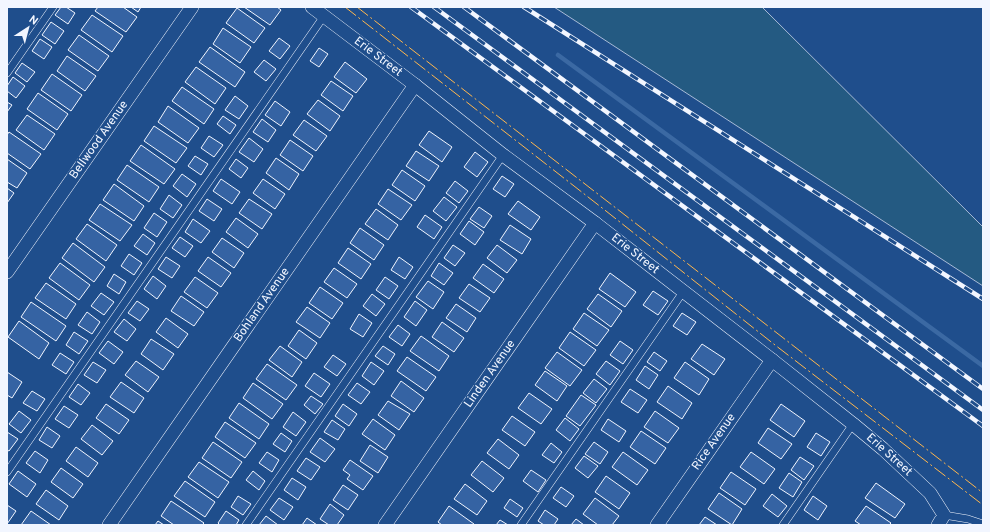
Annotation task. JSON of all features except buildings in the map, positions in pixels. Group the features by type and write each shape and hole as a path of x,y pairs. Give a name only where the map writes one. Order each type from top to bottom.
{"street":[{"name":"Bellwood Avenue","path":"7,272 192,7"},
{"name":"Erie Street","path":"312,7 415,85 503,155 595,223 853,424 883,449 930,493 941,520"},
{"name":"Bohland Avenue","path":"109,525 415,85"},
{"name":"Linden Avenue","path":"384,525 595,223"},
{"name":"Rice Avenue","path":"657,525 772,360"}],"lane":[{"path":"7,74 53,7"},
{"path":"7,472 324,16"},
{"path":"246,525 503,155"},
{"path":"522,525 683,292"},
{"path":"783,525 853,424"},
{"path":"941,520 968,519 983,524"}],"shaded area":[{"path":"554,7 762,7 983,227 983,286"}],"waterway":[{"path":"558,55 983,366"}],"railway":[{"path":"411,7 983,426"},
{"path":"434,7 983,410"},
{"path":"464,7 983,389"},
{"path":"524,7 983,299"}],"power":[{"path":"345,7 775,345 983,505"},
{"path":"357,7 983,493"}]}
